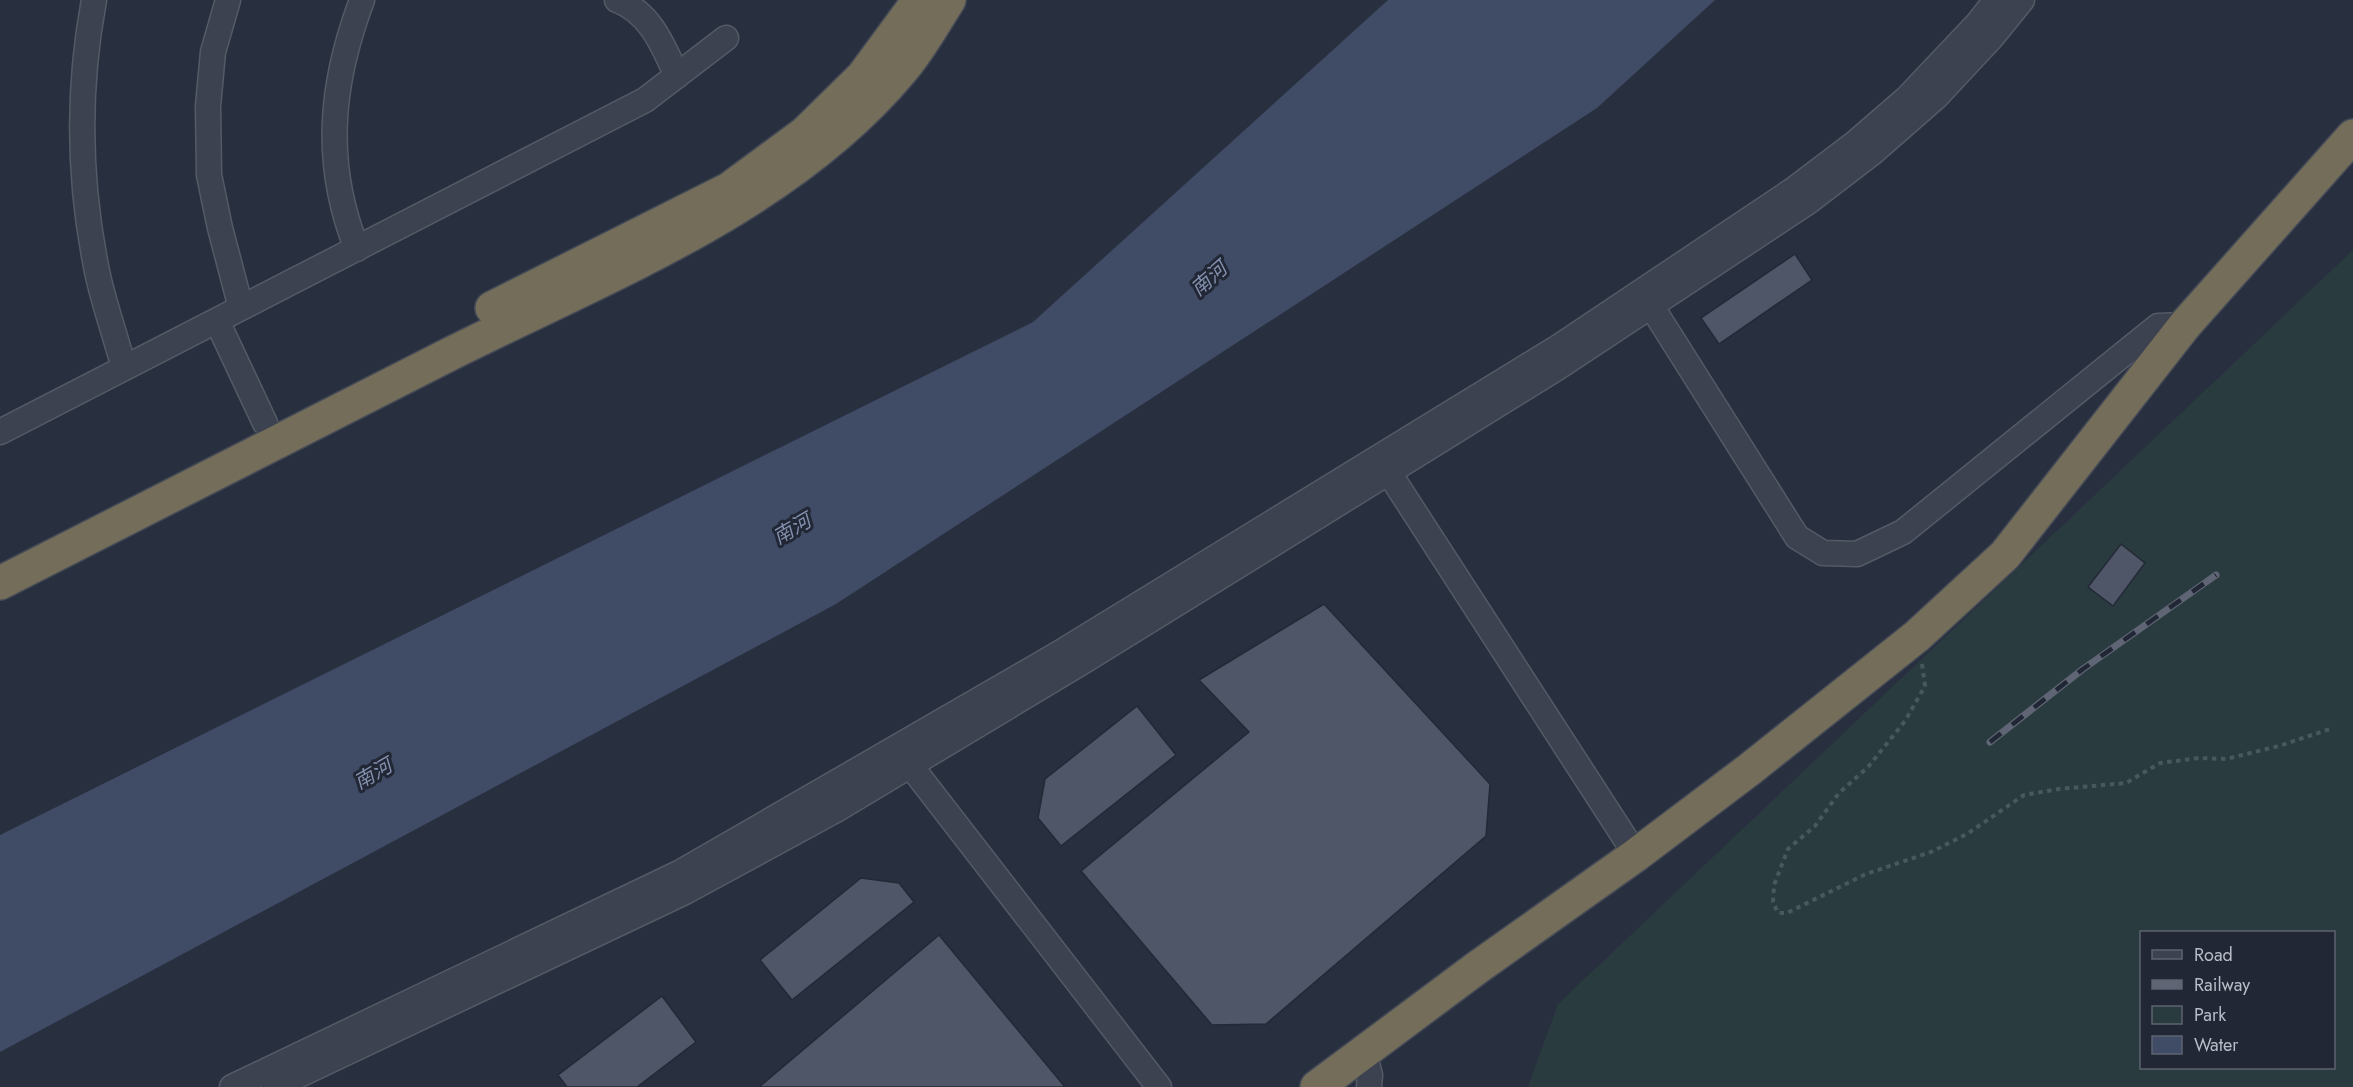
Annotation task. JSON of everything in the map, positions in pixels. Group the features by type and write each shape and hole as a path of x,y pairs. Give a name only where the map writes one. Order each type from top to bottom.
{"highway":[{"path":"0,557 729,189 806,132 855,84 919,0"},
{"path":"0,583 477,340 651,255 773,186 844,130 902,70 949,0"},
{"path":"1293,1087 1324,1060 1631,848 1750,769 1917,636 2005,555 2184,324 2353,136"},
{"path":"1317,1087 1631,848"}],"street":[{"path":"94,0 84,64 85,186 98,277 124,368"},
{"path":"228,0 213,52 208,106 209,175 241,309"},
{"path":"357,249 347,223 337,182 333,129 338,80 362,0"},
{"path":"617,0 627,4 650,23 676,76"},
{"path":"1647,298 1855,143 1907,98 1978,23 1996,0"},
{"path":"274,1087 685,892 836,810 903,756 1058,654 1383,465 1560,346 1647,298 1808,202 1872,153 1936,97 1992,37 2022,0"},
{"path":"1,429 241,309 645,100 726,38"},
{"path":"1647,298 1797,537 1823,553 1857,554 1903,532 2158,326 2184,324"},
{"path":"217,321 265,423"},
{"path":"1383,465 1631,848"},
{"path":"232,1087 681,872 903,756"},
{"path":"903,756 1159,1087"},
{"path":"1364,1051 1370,1075 1369,1087"}],"path":[{"path":"1917,636 1925,686 1905,721 1868,766 1839,793 1815,826 1788,849 1774,885 1773,902 1778,913 1787,913 1866,873 1931,852 1967,834 2024,795 2059,789 2126,783 2160,763 2199,758 2226,759 2279,746 2332,728"}],"green space":[{"path":"2353,250 2353,1087 1528,1087 1558,1004"}],"water":[{"name":"南河","path":"1388,0 1715,0 1597,108 836,604 0,1052 0,835 1033,322"}],"building":[{"path":"1795,254 1812,280 1719,344 1701,318"},
{"path":"2121,544 2145,563 2113,606 2088,587"},
{"path":"1324,604 1490,784 1486,836 1266,1024 1212,1025 1081,871 1249,732 1199,680"},
{"path":"1137,706 1176,755 1061,846 1038,818 1045,779"},
{"path":"861,878 899,883 914,902 792,1000 760,960"},
{"path":"939,935 1065,1087 759,1087"},
{"path":"662,996 696,1042 637,1087 567,1087 558,1075"}],"railway":[{"path":"1990,742 2083,669 2216,575"}]}
